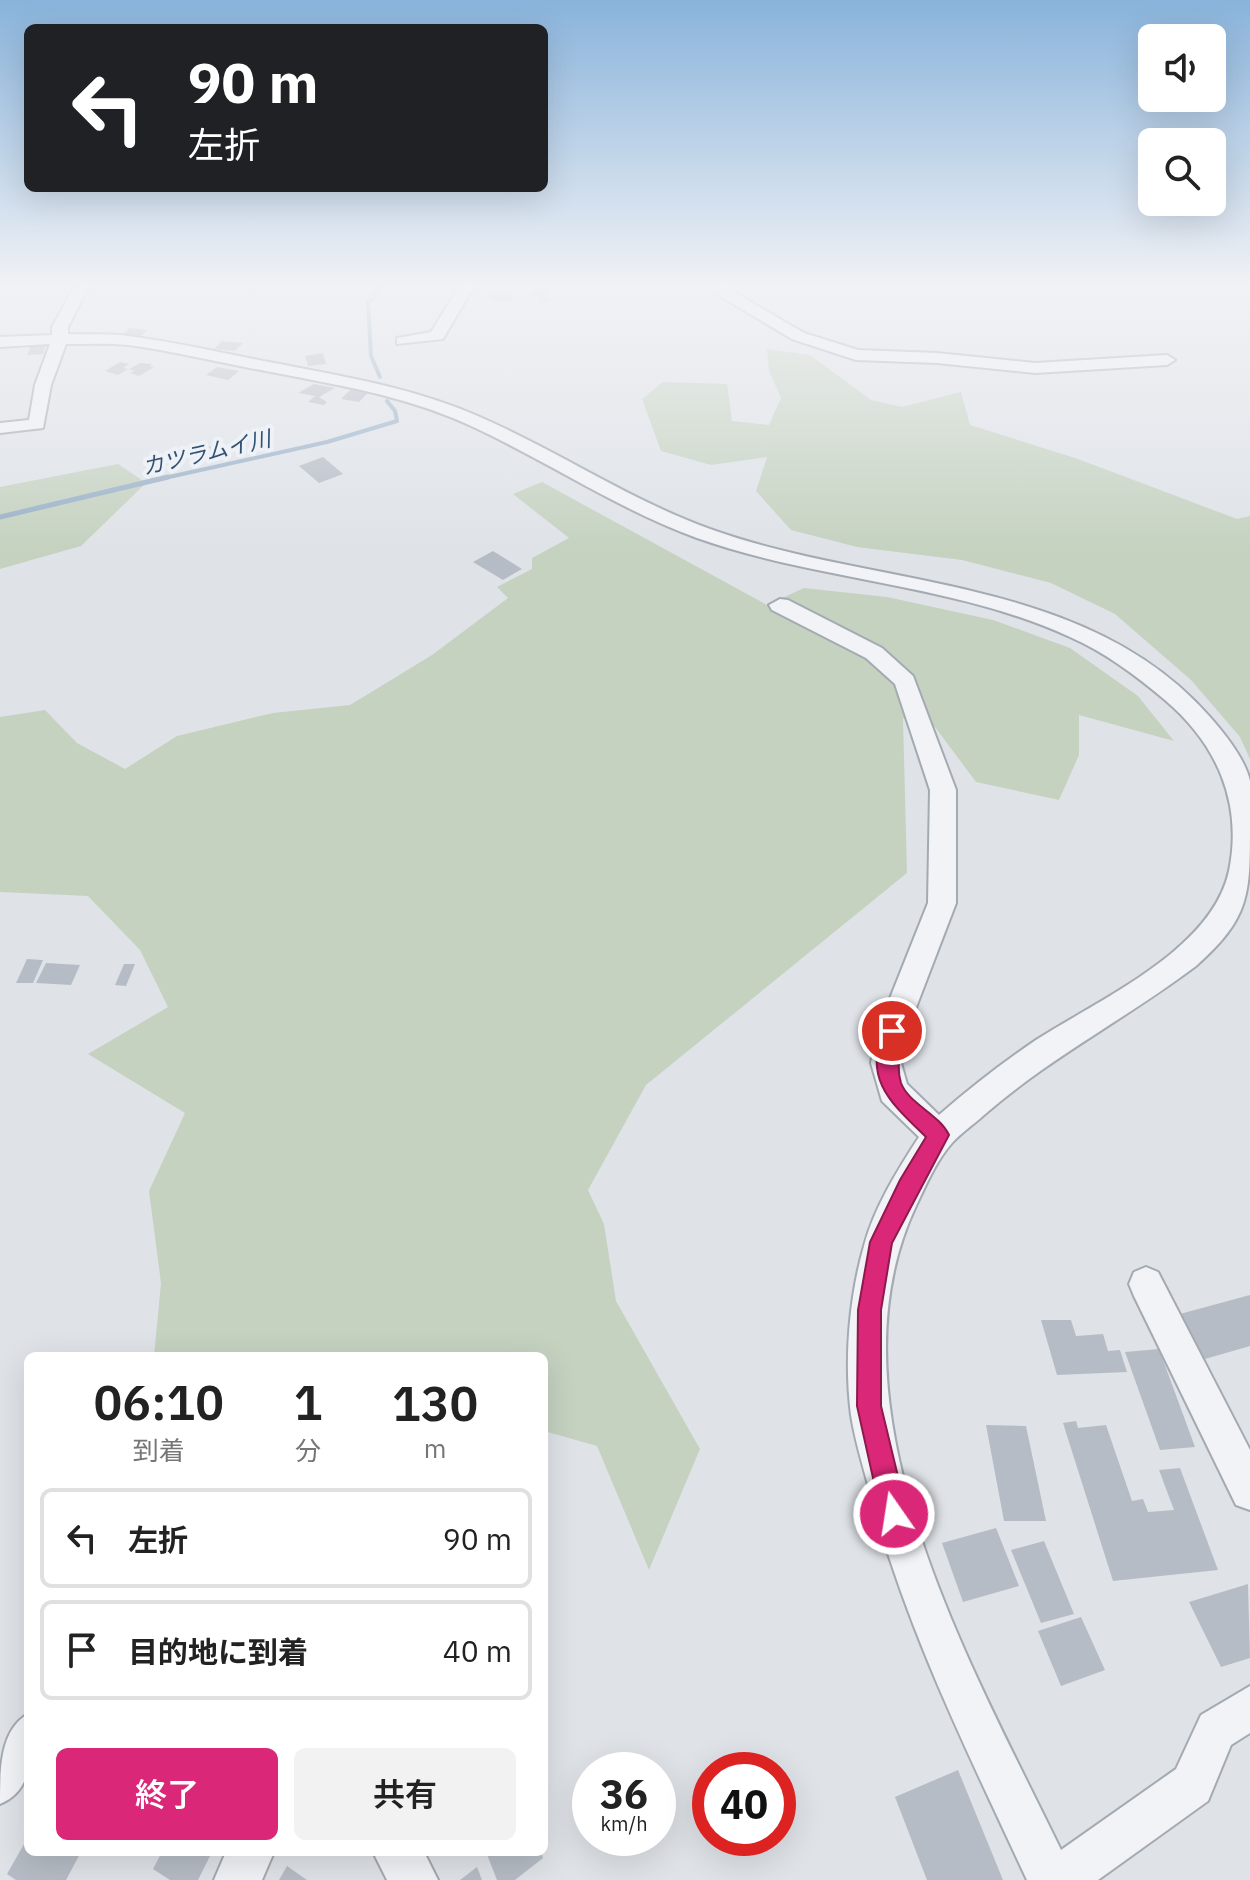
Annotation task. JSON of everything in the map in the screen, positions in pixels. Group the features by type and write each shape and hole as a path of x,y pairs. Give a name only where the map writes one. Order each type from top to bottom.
{"street":[{"path":"0,428 37,424 47,374"},
{"path":"304,374 395,391 464,413 652,511 738,546 814,567 981,599 1068,627 1149,671 1207,727 1227,758 1241,789 1248,822 1246,862 1237,896 1215,931 1167,971 995,1085 938,1135 907,1187 881,1242 870,1310 869,1406 894,1514 935,1632 1051,1880"},
{"path":"780,605 874,653 905,681 943,790 942,903 892,1031 886,1063 893,1091 938,1135"},
{"path":"1146,1284 1250,1491"},
{"path":"1059,1880 1192,1785 1216,1730 1250,1708"},
{"path":"0,1782 24,1743"},
{"path":"237,1880 249,1856"},
{"path":"399,1856 415,1880"}],"green space":[{"path":"770,374 835,374 871,400 902,407 961,392 970,425 1078,459 1237,519 1250,516 1250,759 1240,737 1191,680 1115,614 1051,583 962,560 857,547 791,530 756,491 767,457 711,465 661,451 642,399 663,382 727,384 732,421 769,425 781,398"},
{"path":"118,464 146,483 81,546 0,569 0,487"},
{"path":"542,482 767,605 804,588 887,597 993,620 1070,648 1138,696 1174,741 1079,715 1079,755 1059,800 976,782 935,727 903,718 907,873 646,1085 588,1190 604,1224 616,1301 700,1449 649,1570 597,1446 548,1432 548,1352 154,1352 161,1283 149,1191 185,1113 88,1054 168,1007 140,950 88,896 0,892 0,717 45,710 77,743 125,769 177,736 273,713 350,705 432,655 508,598 497,587 532,569 532,558 569,538 513,494"}],"building":[{"path":"208,374 236,374 228,380"},
{"path":"314,384 335,388 319,397 327,402 324,405 308,402 315,396 298,393"},
{"path":"350,390 368,393 359,402 341,399"},
{"path":"203,445 215,448 203,457 191,455"},
{"path":"323,457 343,474 319,483 299,466"},
{"path":"493,551 522,569 503,580 473,562"},
{"path":"27,959 43,960 33,983 16,983"},
{"path":"46,963 80,965 71,985 36,983"},
{"path":"124,964 135,964 126,986 115,985"},
{"path":"1250,1295 1250,1346 1205,1359 1180,1314"},
{"path":"1041,1320 1071,1320 1076,1336 1103,1334 1108,1351 1120,1350 1127,1372 1057,1375"},
{"path":"1159,1349 1195,1447 1160,1450 1125,1352"},
{"path":"1076,1421 1078,1428 1106,1425 1132,1501 1143,1499 1148,1512 1174,1510 1159,1470 1180,1468 1218,1570 1113,1581 1063,1423"},
{"path":"986,1425 1026,1426 1046,1521 1004,1521"},
{"path":"996,1528 1019,1586 963,1602 942,1543"},
{"path":"1044,1541 1074,1614 1041,1623 1011,1550"},
{"path":"1248,1584 1250,1658 1221,1667 1189,1602"},
{"path":"1081,1617 1105,1670 1061,1686 1038,1631"},
{"path":"958,1770 1003,1880 927,1880 895,1797"},
{"path":"24,1844 24,1856 79,1856 66,1880 16,1880 7,1874"},
{"path":"160,1856 210,1856 198,1880 170,1880 153,1869"},
{"path":"488,1856 542,1856 515,1880 497,1880"},
{"path":"287,1866 307,1880 279,1880"},
{"path":"477,1867 482,1880 460,1880"}],"waterway":[{"name":"カツラムイ川","path":"160,479 327,442 397,421 395,411 387,401"},
{"name":"カツラムイ川","path":"0,517 168,477"}],"route":[{"path":"892,1031 886,1063 893,1091 938,1135 907,1187 881,1242 870,1310 869,1406 894,1514"}]}
